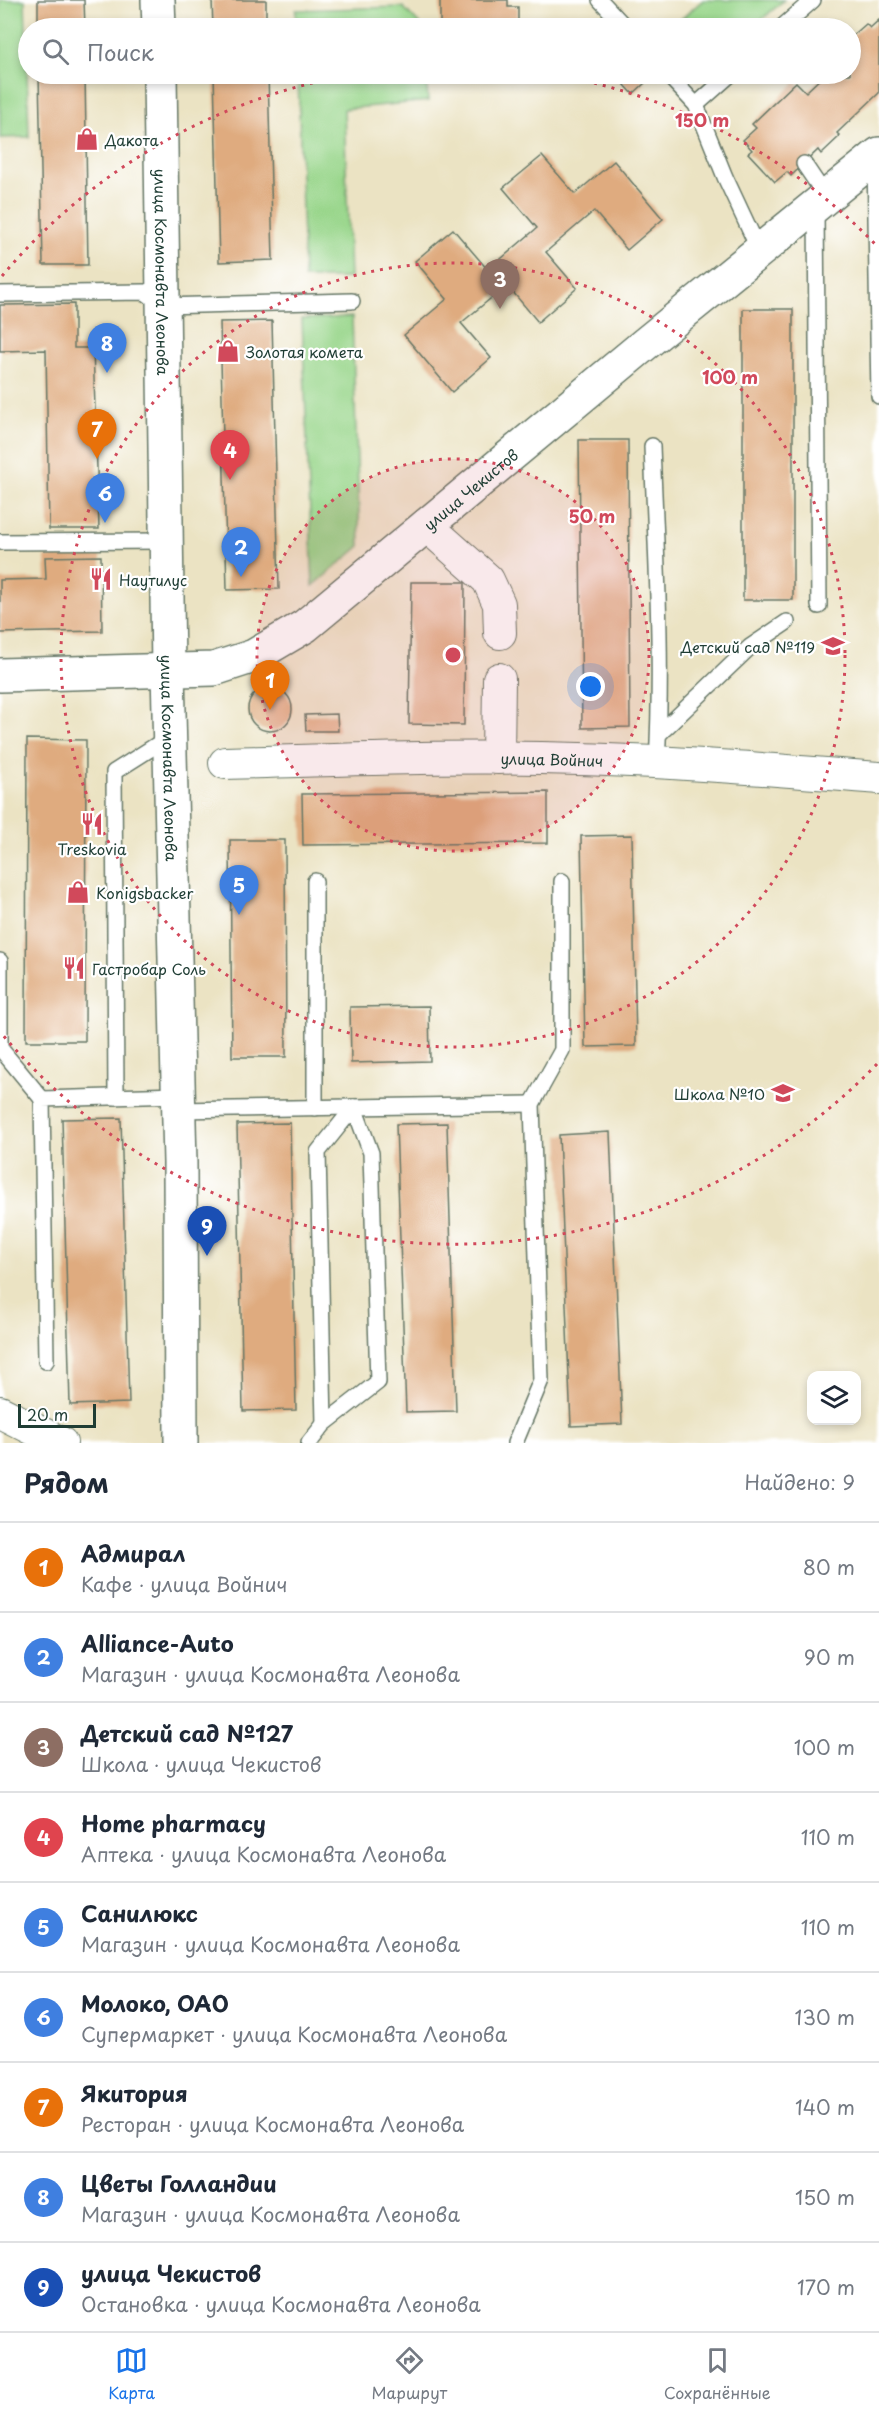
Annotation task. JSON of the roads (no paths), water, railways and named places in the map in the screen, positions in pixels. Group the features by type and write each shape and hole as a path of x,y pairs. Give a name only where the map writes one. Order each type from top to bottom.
{"main road":[{"path":"158,0 159,18"},
{"name":"улица Космонавта Леонова","path":"160,84 168,671 178,1102 181,1443"},
{"name":"улица Чекистов","path":"0,675 214,669 254,656 304,626 877,156"}],"street":[{"path":"426,525 488,580 499,604 500,633"},
{"path":"498,758 499,679"},
{"name":"улица Войнич","path":"225,763 498,758 658,748 879,778"},
{"path":"0,1412 53,1441"}],"lane":[{"path":"600,0 617,18"},
{"path":"792,18 813,0"},
{"path":"676,84 696,105 725,177 760,252"},
{"path":"696,105 720,84"},
{"path":"877,156 879,396"},
{"path":"804,164 821,202 819,606"},
{"path":"0,294 145,292 164,306 352,301"},
{"path":"652,446 658,748"},
{"path":"0,542 166,541"},
{"path":"658,748 750,647 787,622"},
{"path":"116,1097 114,772 170,737"},
{"path":"315,881 315,1108"},
{"path":"516,1443 541,1380 532,1104 562,1050 562,881"},
{"path":"0,961 0,1048 42,1099 46,1361"},
{"path":"42,1099 116,1097 315,1108 532,1104"},
{"path":"324,1424 318,1152 354,1107"},
{"path":"309,1443 324,1424 378,1382 371,1153 354,1107"}],"place":[{"name":"Дакота","path":"87,139"},
{"name":"Детский сад №127","path":"500,309"},
{"name":"Золотая комета","path":"228,351"},
{"name":"Цветы Голландии","path":"107,373"},
{"name":"Якитория","path":"97,459"},
{"name":"Home pharmacy","path":"230,480"},
{"name":"Молоко, ОАО","path":"105,523"},
{"name":"Alliance-Auto","path":"241,577"},
{"name":"Наутилус","path":"101,579"},
{"name":"Детский сад №119","path":"833,646"},
{"name":"Адмирал","path":"270,710"},
{"name":"Treskovia","path":"92,824"},
{"name":"Konigsbacker","path":"78,892"},
{"name":"Санилюкс","path":"239,915"},
{"name":"Гастробар Соль","path":"74,968"},
{"name":"Школа №10","path":"783,1093"},
{"name":"улица Чекистов","path":"207,1256"}]}
